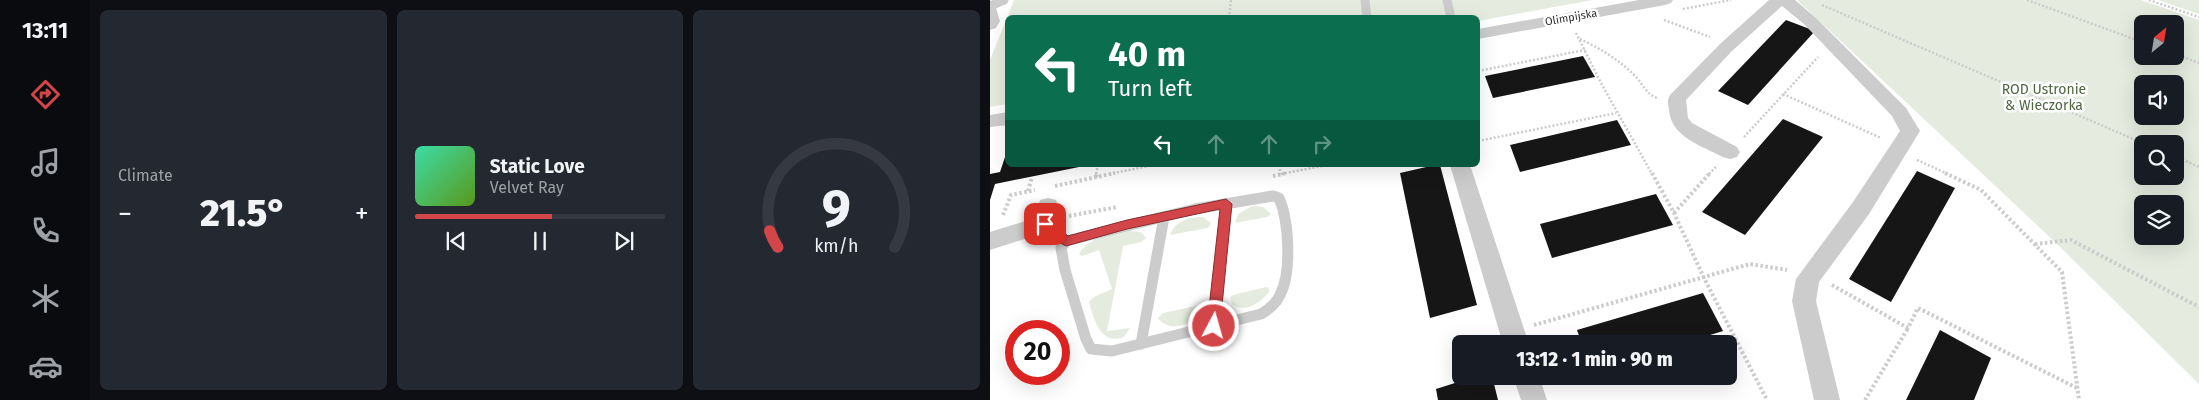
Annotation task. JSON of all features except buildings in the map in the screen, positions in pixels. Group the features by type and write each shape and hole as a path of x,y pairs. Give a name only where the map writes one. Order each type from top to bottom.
{"street":[{"name":"Olimpijska","path":"1480,34 1665,0"},
{"path":"1730,152 1685,128 1679,119 1677,99 1686,88 1779,0"},
{"path":"1785,0 1810,21 1899,112 1910,131 1861,208 1808,278 1804,301 1827,400"},
{"path":"990,11 992,21 990,25"},
{"path":"990,121 1005,118"},
{"path":"1461,167 1513,335"},
{"path":"990,241 1047,201"},
{"path":"1529,385 1534,400"}],"lane":[{"path":"990,6 1004,0"},
{"path":"1365,0 1367,15"},
{"path":"1447,0 1450,15"},
{"path":"1273,196 1279,198 1284,209 1285,219 1286,274 1283,290 1272,307 1261,314 1112,351 1091,349 1086,339 1065,270 1062,248 1066,241 1164,217 1273,196"},
{"path":"1047,201 1066,241"},
{"path":"1214,326 1226,204"},
{"path":"1141,344 1164,217"}],"path":[{"path":"1229,15 1231,0"},
{"path":"2027,0 2134,39"},
{"path":"2149,0 2199,17"},
{"path":"1820,4 2134,139"},
{"path":"1661,18 1731,45"},
{"path":"1575,29 1617,112 1674,213 1704,278 1766,400"},
{"path":"1579,38 1593,45 1634,75 1652,96 1678,106"},
{"path":"1674,213 1832,43"},
{"path":"1480,71 1585,50"},
{"path":"2184,57 2199,63"},
{"path":"1783,94 1901,146 1907,154 1981,190 2035,244 2062,272 2079,400"},
{"path":"1480,142 1617,112"},
{"path":"2184,160 2199,167"},
{"path":"1096,177 1098,167"},
{"path":"1002,221 1011,195 1028,191 1047,201 1096,177 1144,167"},
{"path":"1280,167 1280,175"},
{"path":"1028,191 1032,177"},
{"path":"2035,244 2071,240 2199,307"},
{"path":"1520,335 1750,264 1812,273 1908,328"},
{"path":"1865,400 1918,308 2077,388"}],"green space":[{"path":"1014,0 1593,0 1480,21 1480,15 1008,15"},
{"name":"ROD Ustronie & Wieczorka","path":"1797,0 2141,0 2199,20 2199,384 2055,242"},
{"path":"2158,0 2199,0 2199,14"},
{"path":"1005,22 1005,104 990,107 990,60"},
{"path":"1252,206 1263,207 1271,214 1267,217 1235,223 1238,214"},
{"path":"1203,217 1211,223 1208,228 1170,235 1179,223"},
{"path":"1129,231 1141,232 1146,238 1141,242 1123,246 1107,331 1130,328 1124,337 1116,339 1104,335 1100,330 1089,302 1094,297 1112,289 1099,250 1082,256 1079,254 1083,248 1095,240 1108,235"},
{"path":"1266,287 1269,288 1269,292 1252,306 1242,308 1232,304 1230,298 1233,295"},
{"path":"1200,305 1203,307 1200,313 1183,325 1169,326 1158,318 1163,313"}],"route":[{"path":"1045,224 1066,241 1127,225 1226,204 1214,326"}]}
